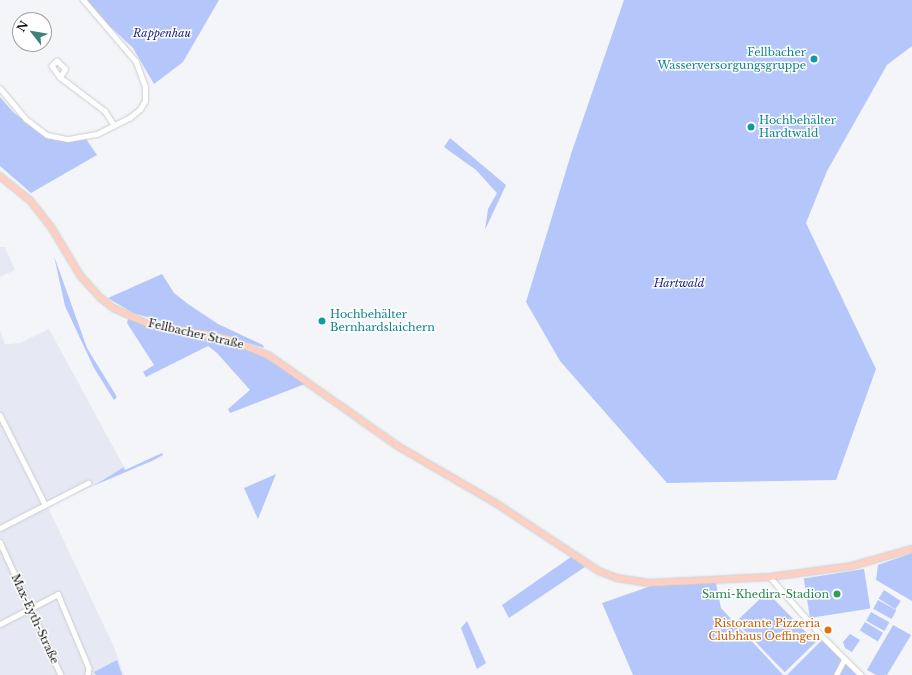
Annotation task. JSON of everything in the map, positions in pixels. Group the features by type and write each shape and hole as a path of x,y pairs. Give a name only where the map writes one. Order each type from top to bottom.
{"main road":[{"name":"Fellbacher Straße","path":"0,176 35,205 81,276 101,298 114,308 156,326 220,337 250,346 279,362 398,446 448,477 469,486 599,571 627,581 650,583 770,578 852,566 912,549"}],"street":[{"path":"0,88 26,119 47,135 74,138 97,134 129,118 145,101 145,87 140,68 84,0"},
{"path":"60,76 104,111 114,125"},
{"path":"0,415 45,504"},
{"path":"0,528 36,511 45,504 88,483"},
{"name":"Max-Eyth-Straße","path":"0,542 61,675"},
{"path":"770,578 821,636 861,675"},
{"path":"0,624 58,594 89,668 88,675"},
{"path":"836,675 844,660"}],"shaded area":[{"path":"0,247 5,247 15,270 0,277"},
{"path":"49,329 124,467 93,486 47,505 114,647 124,675 0,675 0,331 5,344 9,344 20,343"}],"green space":[{"name":"Rappenhau","path":"82,0 219,0 183,62 154,84 133,48"},
{"name":"Hartwald","path":"624,0 912,0 912,46 887,65 827,171 806,223 876,369 836,480 667,483 560,361 526,302 572,151"},
{"path":"0,97 14,113 46,136 66,142 86,139 97,155 31,193 0,166"},
{"path":"450,138 506,185 485,230 488,209 497,193 476,170 444,147"},
{"path":"54,256 87,348 117,397 114,400 94,368 65,306"},
{"path":"162,274 174,293 188,304 218,324 263,345 264,348 214,332 189,329 133,313 108,298"},
{"path":"128,319 168,332 219,339 252,349 305,384 230,413 228,409 250,390 217,353 208,346 146,377 143,372 154,365 127,323"},
{"path":"162,453 163,455 154,460 93,486 124,467 125,470"},
{"path":"276,474 258,519 244,488"},
{"path":"912,553 912,601 876,580 878,565"},
{"path":"571,557 585,567 509,618 502,605"},
{"name":"Sami-Khedira-Stadion","path":"864,569 870,609 810,618 804,579"},
{"path":"716,583 721,608 783,675 633,675 602,603 651,586"},
{"path":"884,590 901,601 895,609 879,598"},
{"path":"767,592 816,642 785,672 736,622"},
{"path":"878,600 896,610 892,619 873,609"},
{"path":"871,612 889,622 885,631 866,621"},
{"path":"467,621 486,663 477,669 461,628"},
{"path":"865,622 883,633 878,641 860,631"},
{"path":"893,625 911,635 887,675 876,675 867,670"},
{"path":"850,634 860,640 852,652 845,648 843,642"},
{"path":"822,640 845,664 858,675 787,675"},
{"path":"117,660 122,675 96,675 94,672"}],"place":[{"name":"Fellbacher Wasserversorgungsgruppe","path":"814,59"},
{"name":"Hochbehälter Hardtwald","path":"751,127"},
{"name":"Hochbehälter Bernhardslaichern","path":"322,321"},
{"name":"Sami-Khedira-Stadion","path":"837,594"},
{"name":"Ristorante Pizzeria Clubhaus Oeffingen","path":"828,630"}]}
